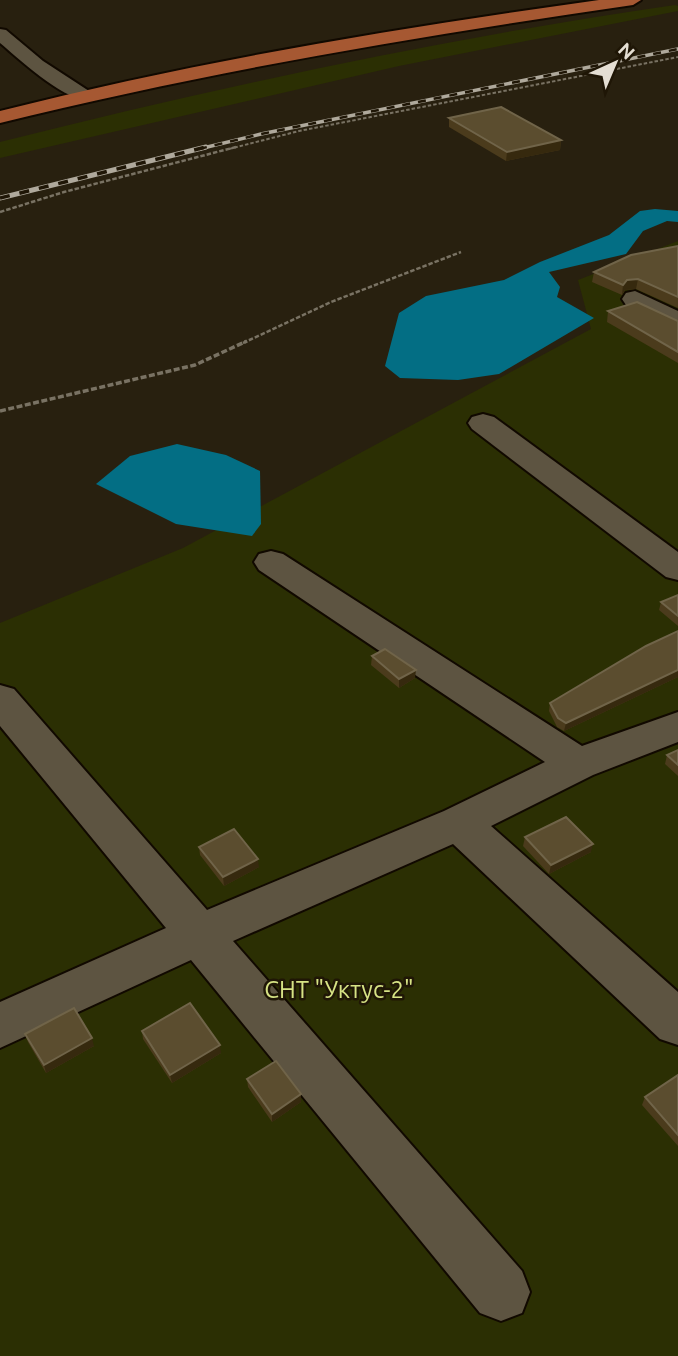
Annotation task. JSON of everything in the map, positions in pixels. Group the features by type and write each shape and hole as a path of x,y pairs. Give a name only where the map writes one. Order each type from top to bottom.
{"main road":[{"path":"0,117 179,73 343,43 633,0"}],"street":[{"path":"0,34 37,65 82,95"},
{"path":"635,299 678,322"},
{"path":"483,423 678,569"},
{"path":"271,562 578,764"},
{"path":"0,699 500,1292"},
{"path":"0,1026 200,934 459,823 578,764 678,726"},
{"path":"459,823 678,1023"}],"path":[{"path":"0,212 64,192 299,131 678,57"},
{"path":"0,411 195,365 331,302 461,252"}],"green space":[{"path":"678,6 678,11 399,66 0,158 0,142 167,102 420,48"},
{"name":"СНТ \"Уктус-2\"","path":"678,241 678,1356 0,1356 0,623 183,548 591,329 578,280"}],"water":[{"path":"640,211 678,211 678,222 667,221 643,231 626,254 549,272 560,287 557,297 594,318 499,374 458,380 400,378 385,366 399,313 426,296 504,280 540,262 609,235"},
{"path":"177,444 226,455 260,471 261,524 252,536 176,524 96,484 130,456"}],"building":[{"path":"501,107 561,140 507,152 449,118"},
{"path":"678,246 678,297 638,279 627,280 623,285 594,272 631,255"},
{"path":"637,302 678,321 678,352 608,311"},
{"path":"678,595 678,616 661,602"},
{"path":"678,631 678,670 566,723 558,718 550,703 646,646"},
{"path":"385,649 416,670 399,679 372,656"},
{"path":"678,750 678,765 667,755"},
{"path":"566,817 593,844 551,865 525,837"},
{"path":"234,829 258,859 223,877 199,847"},
{"path":"190,1003 220,1045 170,1075 142,1031"},
{"path":"74,1008 92,1038 44,1065 25,1034"},
{"path":"276,1061 301,1094 272,1114 247,1079"},
{"path":"678,1075 678,1135 645,1097"}],"railway":[{"path":"199,149 678,49"},
{"path":"0,198 206,147"}]}
